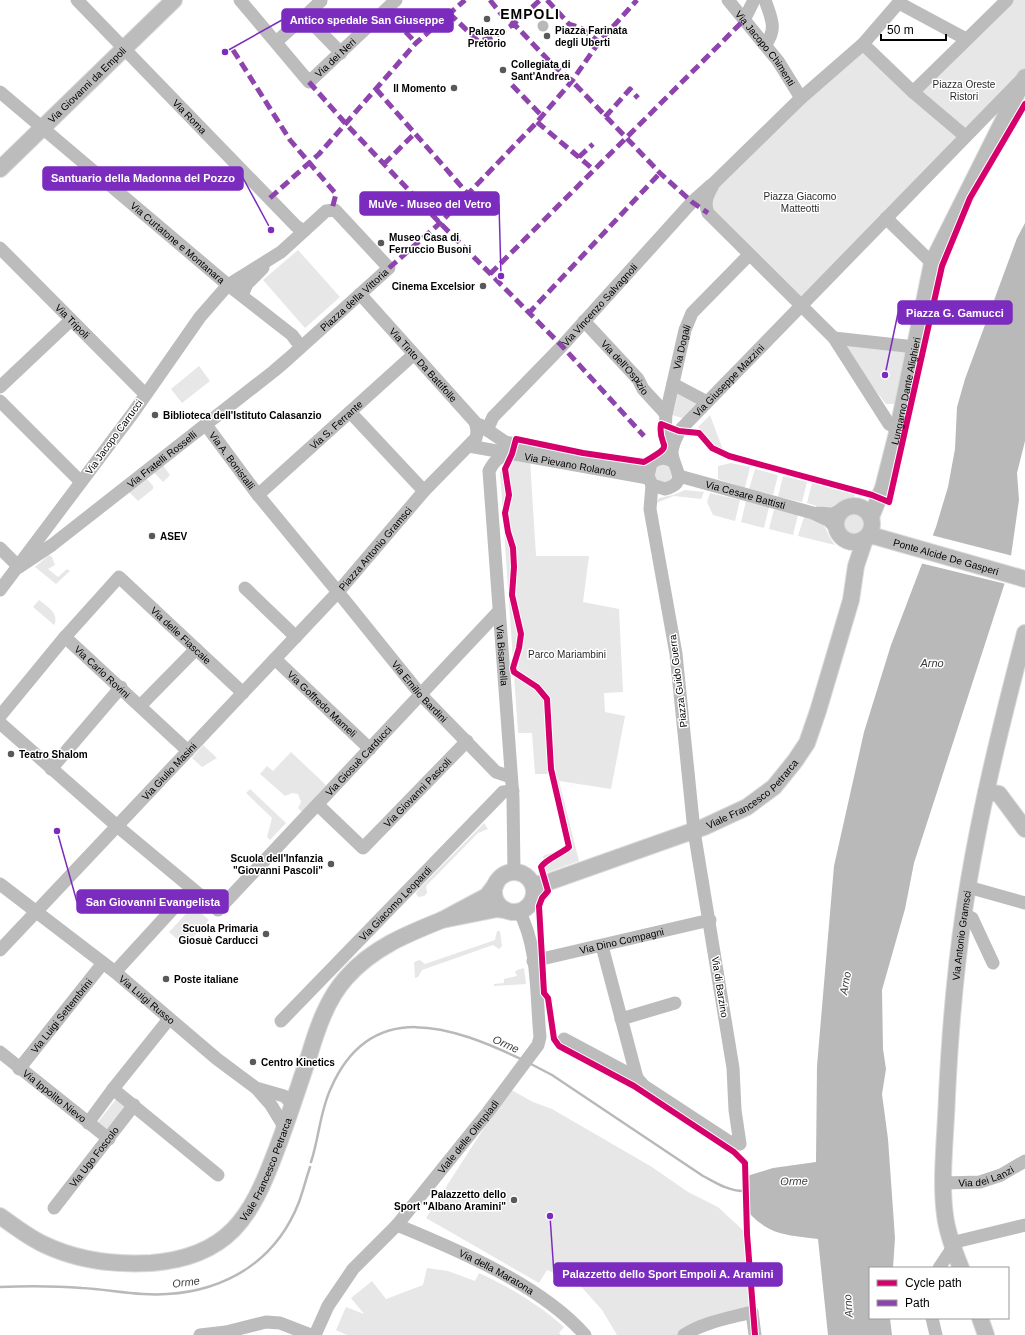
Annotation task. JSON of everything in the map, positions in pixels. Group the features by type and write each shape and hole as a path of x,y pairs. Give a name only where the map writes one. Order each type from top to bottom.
{"main road":[{"name":"Via Giovanni da Empoli","path":"0,170 174,0"},
{"name":"Lungarno Dante Alighieri","path":"867,524 883,488 898,429 932,263 1025,77"},
{"path":"854,506 867,524 855,543 840,534 836,518 842,510 854,506"},
{"name":"Viale Francesco Petrarca","path":"852,586 867,524"},
{"name":"Ponte Alcide De Gasperi","path":"867,524 874,536 886,536 1025,576"},
{"name":"Viale Francesco Petrarca","path":"533,885 546,882 694,831 747,807 774,787 795,761 807,743 851,600 851,565 840,534"},
{"name":"Via Antonio Gramsci","path":"961,1267 952,1245 945,1215 944,1183 950,1047 968,887 986,792 1025,633"},
{"path":"986,792 998,794 1025,829"},
{"name":"Viale Francesco Petrarca","path":"0,1216 44,1245 72,1256 103,1261 133,1264 183,1258 219,1242 237,1227 251,1208 262,1189 289,1116 318,1028 334,994 346,978 380,948 402,936 442,920 480,901 487,896 504,874 514,872"},
{"path":"496,884 494,890 496,900 512,911 527,908 532,901 534,894 533,885 528,877 514,872"},
{"name":"Viale Francesco Petrarca","path":"442,920 497,909 512,911"},
{"path":"980,1319 986,1335"}],"street":[{"name":"Via Roma","path":"77,0 296,226 304,230"},
{"path":"240,0 276,42 321,1"},
{"name":"Via dei Neri","path":"276,42 310,82 396,0"},
{"name":"Via Jacopo Chimenti","path":"728,0 778,61 801,98"},
{"path":"744,20 754,0"},
{"path":"765,0 773,27 771,38 765,46"},
{"path":"913,92 966,39 992,5 1007,0"},
{"path":"898,429 889,424 834,338 749,255 708,213 705,206 708,195 714,183 801,98 863,44 900,1 966,39"},
{"path":"305,16 341,53"},
{"path":"863,44 913,92 965,136"},
{"path":"801,306 965,136 1025,77"},
{"name":"Via Curtatone e Montanara","path":"0,92 228,285"},
{"name":"Via Vincenzo Salvagnoli","path":"487,430 493,417 584,321 692,202 714,183"},
{"name":"Piazza della Vittoria","path":"242,295 247,284 304,230 326,211 332,209 338,211 388,268 301,346"},
{"path":"886,218 932,263"},
{"name":"Via Tripoli","path":"0,248 145,394"},
{"name":"Piazza della Vittoria","path":"228,285 281,252"},
{"name":"Via Dogali","path":"660,458 666,453 669,444 665,431 666,414 686,330 692,313 749,255"},
{"path":"228,285 292,335 301,346"},
{"name":"Via Jacopo Carrucci","path":"0,590 19,567 82,482 200,317 228,285"},
{"name":"Via Tinto Da Battifolle","path":"360,294 475,422"},
{"name":"Via Giuseppe Mazzini","path":"674,462 672,452 678,434 707,402 801,306"},
{"path":"0,387 71,320"},
{"name":"Via dell'Ospizio","path":"584,321 638,379 643,389 666,414"},
{"path":"834,338 915,347"},
{"name":"Via Fratelli Rosselli","path":"19,567 52,545 206,426 301,346"},
{"name":"Via S. Ferrante","path":"258,495 414,355"},
{"path":"673,384 707,402"},
{"path":"0,401 82,482"},
{"path":"350,412 424,491 472,442 478,431 475,422"},
{"name":"Via Pievano Rolando","path":"475,422 505,442 650,477"},
{"name":"Via A. Bonistalli","path":"206,426 258,495"},
{"name":"Via Pievano Rolando","path":"472,442 512,454 650,477"},
{"name":"Via Bisarnella","path":"512,454 503,455 494,460 489,471 513,791 514,872"},
{"path":"660,458 674,462 679,471 679,476 674,485 670,488 660,489 650,477 655,460 660,458"},
{"name":"Via Cesare Battisti","path":"679,476 813,513 828,520 840,534"},
{"name":"Piazza Guido Guerra","path":"650,477 650,509 676,654 694,831"},
{"name":"Piazza Antonio Gramsci","path":"258,495 338,592 424,491"},
{"name":"Via Cesare Battisti","path":"813,513 832,514 842,510"},
{"path":"0,548 19,567"},
{"name":"Via delle Fiascaie","path":"65,637 119,577 243,693"},
{"path":"245,588 296,637"},
{"name":"Via Giulio Masini","path":"0,950 338,592"},
{"name":"Via Emilio Bardini","path":"338,592 421,695 496,772 511,777"},
{"name":"Via Giosuè Carducci","path":"191,889 218,910 499,611"},
{"path":"0,716 65,637"},
{"name":"Via Carlo Rovini","path":"65,637 121,687 188,751"},
{"path":"141,706 196,649"},
{"name":"Via Goffredo Mameli","path":"275,659 370,749"},
{"path":"51,769 121,687"},
{"path":"0,723 51,769 191,889 115,972"},
{"name":"Via Giovanni Pascoli","path":"319,803 363,848 466,741"},
{"name":"Via Giacomo Leopardi","path":"281,1021 503,792 513,791"},
{"name":"Via di Barzino","path":"638,1078 644,1086 728,1141 740,1144 735,1110 733,1068 710,920 694,831"},
{"name":"Via Luigi Russo","path":"0,884 115,972 217,1059 256,1088 272,1106 289,1116"},
{"path":"968,887 1023,900"},
{"name":"Viale delle Olimpiadi","path":"315,1335 328,1306 353,1270 397,1225 488,1112 538,1045 540,1037 533,961 526,924 512,911"},
{"path":"964,914 972,918 993,963"},
{"name":"Via Dino Compagni","path":"533,961 710,920"},
{"path":"602,946 638,1078"},
{"name":"Via Luigi Settembrini","path":"19,1068 103,963"},
{"path":"621,1019 675,1003"},
{"path":"88,1123 169,1019"},
{"path":"564,1039 638,1078"},
{"name":"Via Ippolito Nievo","path":"0,1052 109,1139"},
{"path":"276,1094 299,1085"},
{"name":"Via Luigi Russo","path":"256,1088 268,1093 284,1096 289,1116"},
{"path":"113,1089 218,1175"},
{"name":"Via Ugo Foscolo","path":"54,1208 134,1105"},
{"name":"Via dei Lanzi","path":"944,1183 980,1182 1001,1175 1025,1162"},
{"name":"Via della Maratona","path":"397,1225 465,1253 532,1292 557,1310 585,1335"},
{"path":"940,1267 952,1245 1025,1225"},
{"path":"684,1335 710,1323 752,1312 755,1335"},
{"path":"932,1319 936,1335"},
{"path":"200,1335 226,1333 266,1322 280,1323 311,1335"}],"green space":[{"name":"Piazza Giacomo Matteotti","path":"1007,0 1025,0 1025,76 801,306 708,213 708,195 863,44 913,92"},
{"path":"298,250 340,297 305,328 263,280"},
{"path":"834,338 915,347 897,404 886,404"},
{"path":"199,366 210,381 182,403 171,389"},
{"path":"677,390 700,402 685,419 672,415"},
{"path":"710,415 723,450 713,446 698,427"},
{"name":"Parco Mariambini","path":"514,457 530,460 536,556 589,556 583,602 619,609 623,692 604,693 605,712 625,716 611,789 559,781 579,861 546,873 543,856 567,847 549,774 535,774 532,733 518,733 500,472"},
{"path":"160,461 170,475 163,482 150,468"},
{"path":"659,463 673,467 671,482 657,484 652,471"},
{"path":"731,463 750,467 745,488 718,479 718,466"},
{"path":"755,469 778,475 773,495 749,489"},
{"path":"143,474 153,486 153,489 138,501 125,488"},
{"path":"783,476 807,482 802,502 778,497"},
{"path":"812,483 855,495 854,499 829,507 807,503"},
{"path":"685,490 704,492 701,499 674,496 656,503 659,498 673,495"},
{"path":"710,493 740,500 735,521 713,515 707,502"},
{"path":"746,501 769,507 764,528 741,522"},
{"path":"774,509 798,515 793,535 769,529"},
{"path":"854,512 863,516 867,525 863,534 854,538 845,534 841,525 845,516"},
{"path":"804,517 823,524 835,545 798,536"},
{"path":"49,555 52,557 55,565 48,569 58,577 67,569 70,571 56,584 35,567"},
{"path":"39,600 54,614 54,625 33,607"},
{"path":"203,745 217,758 202,767 192,758"},
{"path":"291,752 326,785 302,812 298,808 301,802 298,794 292,793 285,796 260,774 267,766 273,771"},
{"path":"250,789 286,823 270,840 267,837 272,818 246,793"},
{"path":"484,823 488,829 478,833 426,886 427,893 424,896 418,897 416,893 419,889"},
{"path":"193,906 209,920 185,946 169,932"},
{"path":"497,931 500,931 502,946 499,949 493,945 422,970 418,977 415,978 414,963 416,961 420,960 425,964 495,940"},
{"path":"524,968 526,984 494,986 494,984 504,983 504,979 517,976 515,972"},
{"path":"506,1087 533,1102 552,1109 652,1167 688,1192 718,1207 747,1234 752,1312 684,1335 617,1335 602,1310 578,1283 547,1270 539,1283 426,1218 500,1103"},
{"path":"117,1098 128,1106 111,1131 98,1125 98,1122"},
{"path":"427,1268 448,1271 475,1281 479,1273 491,1279 524,1297 564,1327 559,1333 561,1335 347,1335 336,1330 346,1307 364,1314 351,1298 372,1281 386,1299 423,1285"}],"water":[{"path":"543,20 547,22 549,26 547,30 543,32 539,30 537,26 539,22"},
{"name":"Arno","path":"1025,223 1025,441 1017,473 1019,500 1009,570 914,863 905,909 882,990 883,1049 886,1069 882,1094 888,1139 895,1238 893,1267 869,1267 869,1319 890,1319 892,1335 828,1335 818,1239 773,1231 765,1227 750,1214 747,1176 773,1168 816,1162 817,1066 834,866 864,732 891,645 936,527 948,487 955,449 957,407 965,379 1017,238"}],"pier":[{"path":"931,535 1013,556 1011,571 1006,584 920,563"}],"waterway":[{"name":"Orme","path":"311,1162 324,1106 331,1088 348,1059 368,1040 391,1030 415,1027 442,1030 469,1037 523,1060"},
{"name":"Orme","path":"529,1063 552,1075 703,1176 727,1188 743,1191"},
{"name":"Orme","path":"0,1287 62,1287 143,1294 168,1294 193,1291 216,1284 237,1275 256,1262 273,1245 288,1225 299,1202 310,1167"}],"marked path":[{"path":"270,198 319,154 416,43 465,0"},
{"path":"490,0 501,14 514,24 553,65 572,81 660,173 692,202 708,213"},
{"path":"449,13 478,41 487,39 504,31 540,0"},
{"path":"547,0 569,24 581,28 599,42"},
{"path":"389,268 440,223 537,122 572,81 599,42 637,0"},
{"path":"385,10 416,43"},
{"path":"490,274 744,20"},
{"path":"233,50 290,140 336,194 332,209"},
{"path":"309,82 346,124 440,223 562,346 644,436"},
{"path":"512,85 542,116"},
{"path":"376,89 468,194"},
{"path":"605,117 630,89 638,98"},
{"path":"537,122 594,170"},
{"path":"384,164 415,133"},
{"path":"579,157 593,144"},
{"path":"528,314 660,173"}],"cycle path":[{"path":"755,1335 747,1234 745,1163 734,1152 634,1086 559,1046 554,1039 548,998 544,993 539,906 542,898 548,891 541,867 543,864 569,847 551,769 547,699 537,687 514,672 513,668 519,648 521,634 512,595 514,567 513,548 508,532 505,513 509,495 505,469 512,454 516,439 583,453 644,462 655,456 664,448 661,424 679,431 699,433 712,448 729,456 872,495 889,502 942,266 970,198 1025,104"}],"place":[{"name":"Palazzo Pretorio","path":"487,19"},
{"name":"Piazza Farinata degli Uberti","path":"547,36"},
{"name":"Antico spedale San Giuseppe","path":"225,52"},
{"name":"Collegiata di Sant'Andrea","path":"503,70"},
{"name":"Il Momento","path":"454,88"},
{"name":"Santuario della Madonna del Pozzo","path":"271,230"},
{"name":"Museo Casa di Ferruccio Busoni","path":"381,243"},
{"name":"MuVe - Museo del Vetro","path":"501,276"},
{"name":"Cinema Excelsior","path":"483,286"},
{"name":"Piazza G. Gamucci","path":"885,375"},
{"name":"Biblioteca dell'Istituto Calasanzio","path":"155,415"},
{"name":"ASEV","path":"152,536"},
{"name":"Teatro Shalom","path":"11,754"},
{"name":"San Giovanni Evangelista","path":"57,831"},
{"name":"Scuola dell'Infanzia \"Giovanni Pascoli\"","path":"331,864"},
{"name":"Scuola Primaria Giosuè Carducci","path":"266,934"},
{"name":"Poste italiane","path":"166,979"},
{"name":"Centro Kinetics","path":"253,1062"},
{"name":"Palazzetto dello Sport \"Albano Aramini\"","path":"514,1200"},
{"name":"Palazzetto dello Sport Empoli A. Aramini","path":"550,1216"}],"district":[{"name":"EMPOLI","path":"530,14"}],"park label":[{"name":"Piazza Oreste Ristori","path":"964,90"}]}
